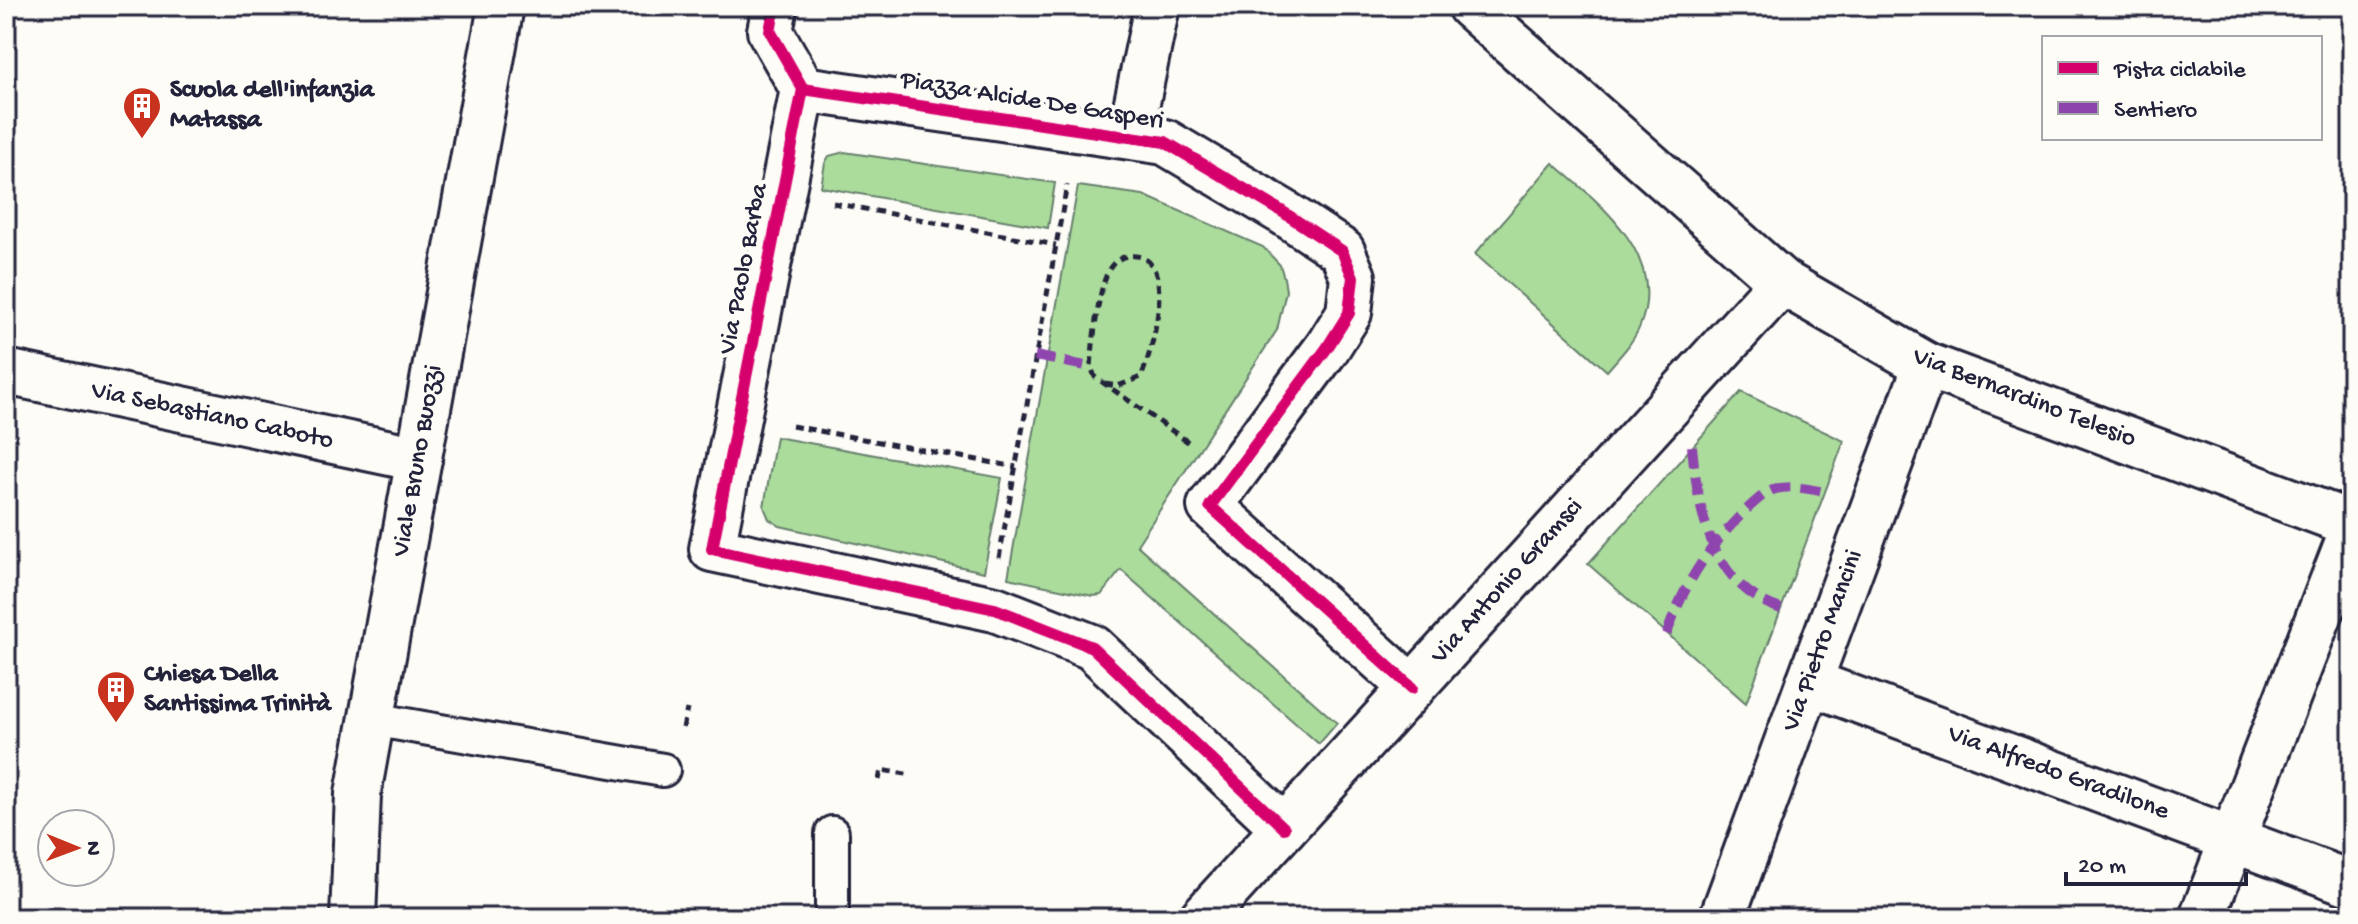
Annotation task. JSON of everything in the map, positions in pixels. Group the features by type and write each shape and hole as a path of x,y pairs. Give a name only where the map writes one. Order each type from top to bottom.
{"street":[{"name":"Viale Bruno Buozzi","path":"353,918 358,794 501,6"},
{"path":"775,6 770,31 803,89"},
{"path":"1130,136 1157,6"},
{"name":"Via Bernardino Telesio","path":"1470,6 1782,282 1926,365 2352,524"},
{"name":"Piazza Alcide De Gasperi","path":"803,89 1165,142 1342,251 1353,277 1349,313 1327,348 1210,506 1412,688"},
{"name":"Via Paolo Barba","path":"803,89 712,549 995,609 1092,647 1284,828"},
{"name":"Via Antonio Gramsci","path":"1202,918 1782,282"},
{"name":"Via Pietro Mancini","path":"1722,918 1926,365"},
{"name":"Via Sebastiano Caboto","path":"6,372 419,459"},
{"path":"2202,918 2352,531"},
{"name":"Via Alfredo Gradilone","path":"1809,682 2352,884"}],"lane":[{"path":"372,719 663,770"},
{"path":"832,833 832,918"}],"path":[{"path":"998,562 1067,185"},
{"path":"830,215 833,203 1056,245"},
{"path":"1105,384 1118,386 1141,377 1148,361 1160,291 1156,269 1150,261 1137,255 1123,257 1111,265 1104,283 1091,367 1095,377 1105,384 1189,442"},
{"path":"793,411 790,426 1016,467"},
{"path":"879,780 881,770 912,775"}],"green space":[{"path":"844,152 1055,183 1048,228 821,187 829,156"},
{"path":"1553,163 1609,214 1625,233 1645,277 1646,301 1640,326 1630,344 1607,371 1475,254"},
{"path":"1078,186 1143,195 1263,247 1280,265 1286,291 1277,330 1137,545 1337,723 1319,744 1121,570 1101,595 1093,596 1008,578"},
{"path":"1741,392 1844,441 1746,703 1588,564"},
{"path":"776,437 1002,478 984,572 780,526 769,519 764,507"}],"marked path":[{"path":"1035,356 1091,367"},
{"path":"1692,446 1699,496 1712,543 1738,583 1757,598 1781,609"},
{"path":"1667,634 1681,599 1699,567 1720,538 1752,504 1767,493 1782,488 1825,492"}],"cycle path":[{"path":"775,6 770,31 803,89 712,549 995,609 1092,647 1284,828"},
{"path":"803,89 1165,142 1342,251 1353,277 1349,313 1327,348 1210,506 1412,688"}],"place":[{"name":"Scuola dell'infanzia Matassa","path":"142,140"},
{"name":"Chiesa Della Santissima Trinità","path":"116,724"}]}
